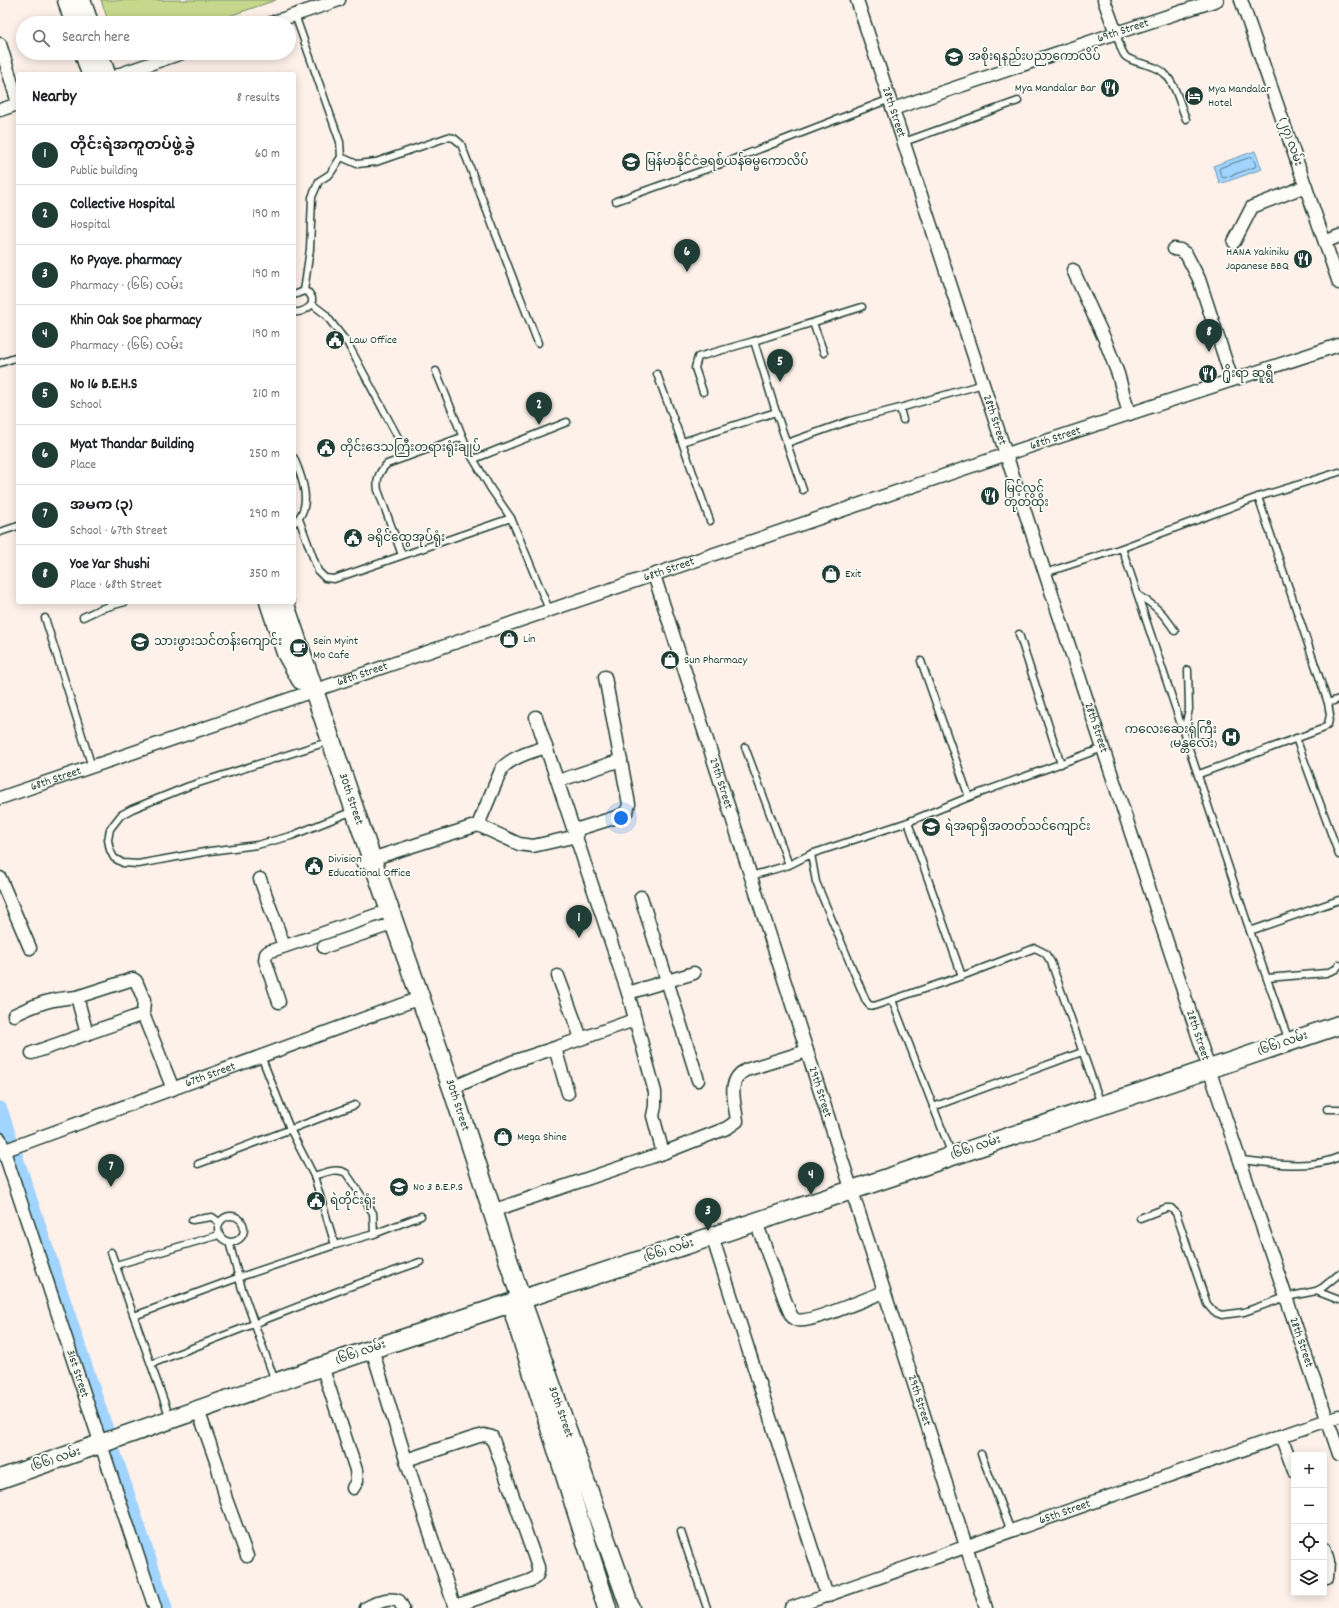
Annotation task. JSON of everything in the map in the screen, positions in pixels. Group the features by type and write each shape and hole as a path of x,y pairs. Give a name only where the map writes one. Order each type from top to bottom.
{"main road":[{"path":"67,0 72,16"},
{"path":"81,0 87,16"},
{"path":"86,60 90,72"},
{"path":"101,60 105,72"},
{"name":"30th Street","path":"270,604 286,653 311,691 324,743 351,812"},
{"name":"30th Street","path":"285,604 311,691 415,1000 444,1100 516,1301 587,1487 630,1608"},
{"name":"30th Street","path":"367,861 381,920 452,1088 492,1211 570,1492 607,1608"},
{"name":"(၆၆) လမ်း","path":"0,1479 372,1349 852,1190 1339,1025"},
{"path":"570,1492 587,1487"}],"street":[{"path":"292,16 339,0"},
{"name":"28th Street","path":"857,0 1209,1069 1286,1297 1334,1418 1339,1454"},
{"path":"1104,0 1116,32"},
{"name":"69th Street","path":"891,104 1217,0"},
{"name":"(၂၇) လမ်း","path":"1241,0 1339,283"},
{"path":"0,44 16,97"},
{"path":"126,72 161,60"},
{"path":"0,110 16,105"},
{"path":"1234,242 1252,207 1306,186"},
{"path":"1325,242 1339,236"},
{"path":"1174,249 1180,250 1186,254 1199,279 1232,380"},
{"path":"1073,270 1105,340 1118,374 1129,414"},
{"name":"68th Street","path":"0,798 311,691 550,612 1007,454 1339,345"},
{"name":"29th Street","path":"654,576 986,1608"},
{"path":"367,861 478,825 519,844 533,846 576,833 620,816 628,811 629,804 605,677"},
{"path":"536,717 576,833 628,993 634,1020 656,1092 653,1116 663,1153"},
{"path":"478,825 502,768 508,762 546,747"},
{"path":"558,781 621,760"},
{"path":"0,878 30,948"},
{"path":"260,879 284,946"},
{"path":"641,897 698,1080"},
{"path":"279,1002 265,957 268,952 284,946 381,920"},
{"path":"324,947 381,920"},
{"path":"628,993 694,972"},
{"path":"558,976 581,1038"},
{"path":"14,1015 47,1001 77,997 133,979 136,981 144,1000 143,1014 172,1089"},
{"path":"77,997 87,1034"},
{"name":"67th Street","path":"3,1148 30,1141 415,1000"},
{"path":"32,1053 143,1014"},
{"path":"452,1088 512,1062 634,1020"},
{"path":"555,1048 568,1093"},
{"path":"492,1211 663,1153 727,1128 737,1121 733,1084 740,1073 807,1051"},
{"name":"31st Street","path":"3,1148 114,1439 155,1608"},
{"path":"756,1222 791,1316 795,1320 800,1321 833,1312 884,1292"},
{"path":"712,1236 827,1596"},
{"path":"372,1349 406,1460 455,1607 535,1578 539,1573 538,1567 492,1437 484,1435 476,1436 406,1460"},
{"path":"322,1366 356,1470 356,1481 353,1488"},
{"path":"198,1410 217,1464 226,1499 247,1556"},
{"name":"65th Street","path":"790,1608 1334,1418"},
{"path":"1281,1436 1291,1463"},
{"path":"1327,1558 1327,1578"},
{"path":"366,1608 379,1602 391,1599 399,1601 403,1608"}],"lane":[{"path":"296,18 340,142 341,157 330,174 319,181 312,197 310,249 304,291"},
{"path":"1116,32 1120,46 1126,57 1131,60 1155,67 1165,74 1172,84 1186,120"},
{"path":"904,142 1018,101"},
{"path":"616,201 891,104"},
{"path":"341,157 357,164 376,162 448,137 454,138 461,144 538,344"},
{"path":"296,294 304,291 309,293 312,298 312,304 305,310 296,312"},
{"path":"312,304 325,314 348,344 408,456"},
{"path":"703,392 695,368 698,357 862,307"},
{"path":"813,323 824,353"},
{"path":"754,341 776,412 803,490"},
{"path":"0,363 16,358"},
{"path":"436,371 462,438 511,518 550,612"},
{"path":"657,374 710,521"},
{"path":"787,443 849,421 983,384"},
{"path":"900,408 903,420"},
{"path":"682,442 776,412"},
{"path":"474,459 567,422"},
{"path":"402,555 378,490 377,482 380,471 387,464 462,438"},
{"path":"296,462 302,475 305,489 303,509 296,521 318,570 325,578 334,580 511,518"},
{"path":"1045,573 1122,548 1258,497 1339,472"},
{"path":"1199,774 1322,729 1328,724 1330,715 1328,703 1258,497"},
{"path":"0,532 16,527"},
{"path":"1122,548 1199,774 1250,931 1289,1042"},
{"path":"1138,596 1153,604 1161,611 1175,631"},
{"path":"82,618 100,609 118,604"},
{"path":"45,618 92,767"},
{"path":"1019,634 1061,764"},
{"path":"921,661 969,797"},
{"path":"1184,732 1189,709 1188,670"},
{"path":"1328,703 1339,699"},
{"path":"1296,738 1339,855"},
{"path":"324,743 189,786 132,809 121,816 110,829 108,840 110,850 114,858 123,863 138,864 210,851 257,845 291,836 351,812"},
{"path":"745,747 789,865"},
{"path":"751,876 789,865 812,854 908,822 969,797 1103,748"},
{"path":"908,822 962,976"},
{"path":"812,854 816,882 869,1006 874,1006 962,976 1035,948 1046,953 1051,962 1101,1106"},
{"path":"1250,931 1339,900"},
{"path":"1267,978 1326,973 1336,969 1339,965"},
{"path":"892,1000 952,1156"},
{"path":"934,1107 1082,1052"},
{"path":"261,1056 290,1129 314,1176 335,1245"},
{"path":"198,1164 355,1105"},
{"path":"1327,1109 1339,1109"},
{"path":"1240,1160 1291,1164 1323,1162 1339,1157"},
{"path":"314,1176 333,1170 340,1170 346,1173 373,1213 374,1234"},
{"path":"1140,1218 1166,1208 1171,1208 1176,1213 1207,1304 1214,1312 1222,1315 1244,1312 1286,1297 1316,1291 1339,1274"},
{"path":"230,1215 236,1216 241,1220 244,1226 244,1232 241,1238 230,1242 223,1240 219,1235 219,1222 230,1215"},
{"path":"134,1316 240,1277 335,1245 374,1234 421,1216"},
{"path":"192,1220 212,1217 219,1222"},
{"path":"116,1265 219,1235"},
{"path":"230,1242 242,1289 276,1382"},
{"path":"111,1252 171,1419"},
{"path":"151,1364 346,1288 420,1262"},
{"path":"1316,1291 1339,1300"},
{"path":"981,1454 1011,1531"},
{"path":"681,1532 707,1608"}],"green space":[{"path":"101,0 276,0 229,16 107,16"}],"water":[{"path":"1255,151 1262,169 1220,184 1213,166"}],"waterway":[{"path":"0,1109 165,1608"}],"place":[{"name":"အစိုးရနည်းပညာကောလိပ်","path":"954,57"},
{"name":"Mya Mandalar Bar","path":"1110,88"},
{"name":"Mya Mandalar Hotel","path":"1194,96"},
{"name":"မြန်မာနိုင်ငံခရစ်ယန်ဓမ္မကောလိပ်","path":"631,162"},
{"name":"HANA Yakiniku Japanese BBQ","path":"1303,259"},
{"name":"Myat Thandar Building","path":"687,272"},
{"name":"Law Office","path":"335,340"},
{"name":"Yoe Yar Shushi","path":"1209,352"},
{"name":"႐ိုးရာ ဆူရွီ","path":"1208,374"},
{"name":"No 16 B.E.H.S","path":"780,382"},
{"name":"Collective Hospital","path":"539,425"},
{"name":"တိုင်းဒေသကြီးတရားရုံးချုပ်","path":"326,448"},
{"name":"မြင့်လွင် တုတ်ထိုး","path":"990,496"},
{"name":"ခရိုင်ထွေအုပ်ရုံး","path":"353,538"},
{"name":"Exit","path":"831,574"},
{"name":"Lin","path":"509,639"},
{"name":"သားဖွားသင်တန်းကျောင်း","path":"140,642"},
{"name":"Sein Myint Mo Cafe","path":"299,648"},
{"name":"Sun Pharmacy","path":"670,660"},
{"name":"ကလေးဆေးရုံကြီး (မန္တလေး)","path":"1231,737"},
{"name":"ရဲအရာရှိအတတ်သင်ကျောင်း","path":"931,827"},
{"name":"Division Educational Office","path":"314,866"},
{"name":"တိုင်းရဲအကူတပ်ဖွဲ့ခွဲ","path":"579,938"},
{"name":"Mega Shine","path":"503,1137"},
{"name":"အမက (၃)","path":"111,1187"},
{"name":"No 3 B.E.P.S","path":"399,1187"},
{"name":"Khin Oak Soe pharmacy","path":"811,1195"},
{"name":"ရဲတိုင်းရုံး","path":"316,1201"},
{"name":"Ko Pyaye. pharmacy","path":"708,1231"}]}
